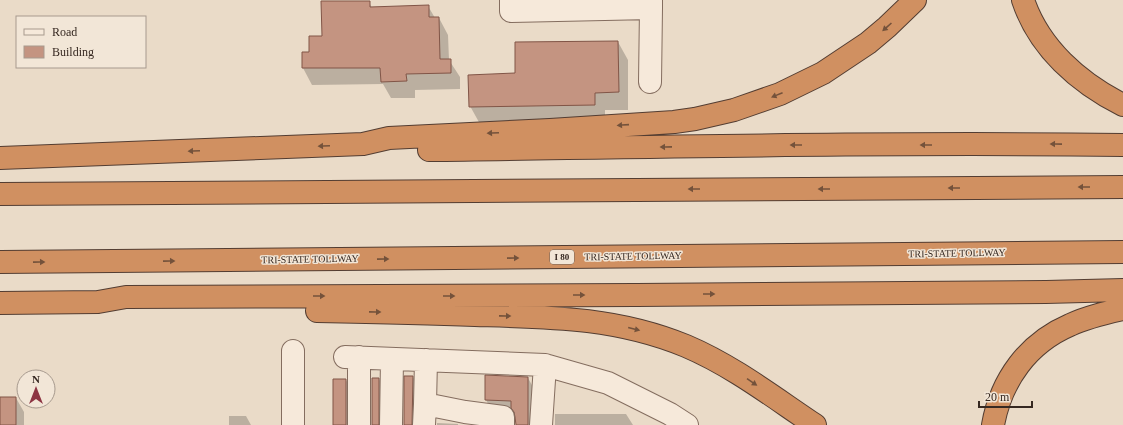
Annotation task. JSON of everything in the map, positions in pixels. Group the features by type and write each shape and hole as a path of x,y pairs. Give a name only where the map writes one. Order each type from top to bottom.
{"highway":[{"path":"0,158 363,144 389,138 550,130 674,122 695,119 734,110 780,94 823,74 868,43 915,0"},
{"path":"1023,0 1032,22 1039,34 1067,67 1093,88 1123,105"},
{"path":"363,144 390,151 734,146 1043,144 1123,145"},
{"path":"0,194 1123,187"},
{"name":"TRI-STATE TOLLWAY","path":"0,262 1123,252"},
{"path":"0,303 98,302 134,297 1123,290"},
{"path":"98,302 126,307 552,317 612,324 669,340 718,361 735,370 815,425"},
{"path":"993,425 997,406 1007,382 1020,362 1042,341 1071,324 1123,309"}],"street":[{"path":"512,0 511,11 651,4 650,82"},
{"path":"293,351 293,425"},
{"path":"359,425 352,357 545,365 608,383 670,414 687,425"},
{"path":"391,425 392,359"},
{"path":"426,360 424,415 465,418 503,417 503,425"},
{"path":"541,425 545,365"}],"building":[{"path":"321,1 370,1 370,7 429,5 429,17 439,17 440,59 451,59 451,73 406,74 407,81 381,82 380,68 302,68 302,52 309,52 309,36 322,36"},
{"path":"618,41 619,92 595,93 595,105 469,107 468,75 515,73 515,42"},
{"path":"485,375 528,377 528,425 516,425 514,412 511,408 511,401 485,400"},
{"path":"404,376 413,376 412,425 404,425"},
{"path":"372,378 379,378 379,425 372,425"},
{"path":"333,379 346,379 346,425 333,425"},
{"path":"0,397 16,397 16,425 0,425"}]}
